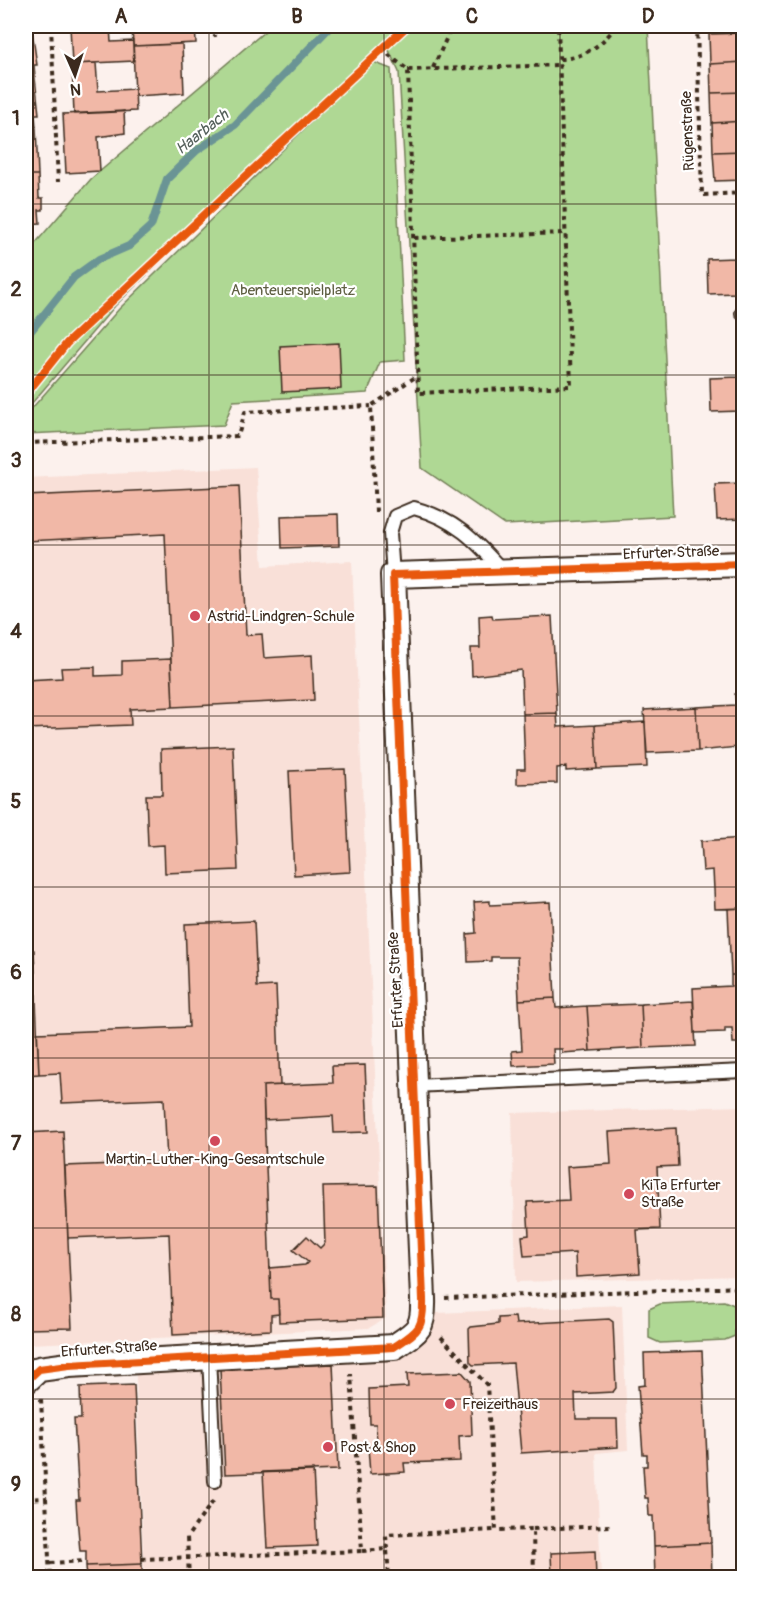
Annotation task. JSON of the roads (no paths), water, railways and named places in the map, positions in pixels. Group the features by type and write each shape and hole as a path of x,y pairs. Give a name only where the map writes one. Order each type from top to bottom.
{"street":[{"name":"Erfurter Straße","path":"32,1375 209,1357 394,1347 413,1334 423,1310 393,575 744,564"}],"lane":[{"name":"Erfurter Straße","path":"393,575 390,533 392,525 395,516 414,508 451,521 478,544 503,572"},
{"path":"414,1086 744,1071"},
{"path":"209,1357 215,1481"}],"waterway":[{"name":"Haarbach","path":"26,337 74,277 99,259 129,246 151,226 167,179 196,151 235,125 331,26"}],"place":[{"name":"Astrid-Lindgren-Schule","path":"195,616"},
{"name":"Martin-Luther-King-Gesamtschule","path":"215,1141"},
{"name":"KiTa Erfurter Straße","path":"629,1194"},
{"name":"Freizeithaus","path":"450,1404"},
{"name":"Post & Shop","path":"328,1447"}],"park label":[{"name":"Abenteuerspielplatz","path":"293,290"}]}
